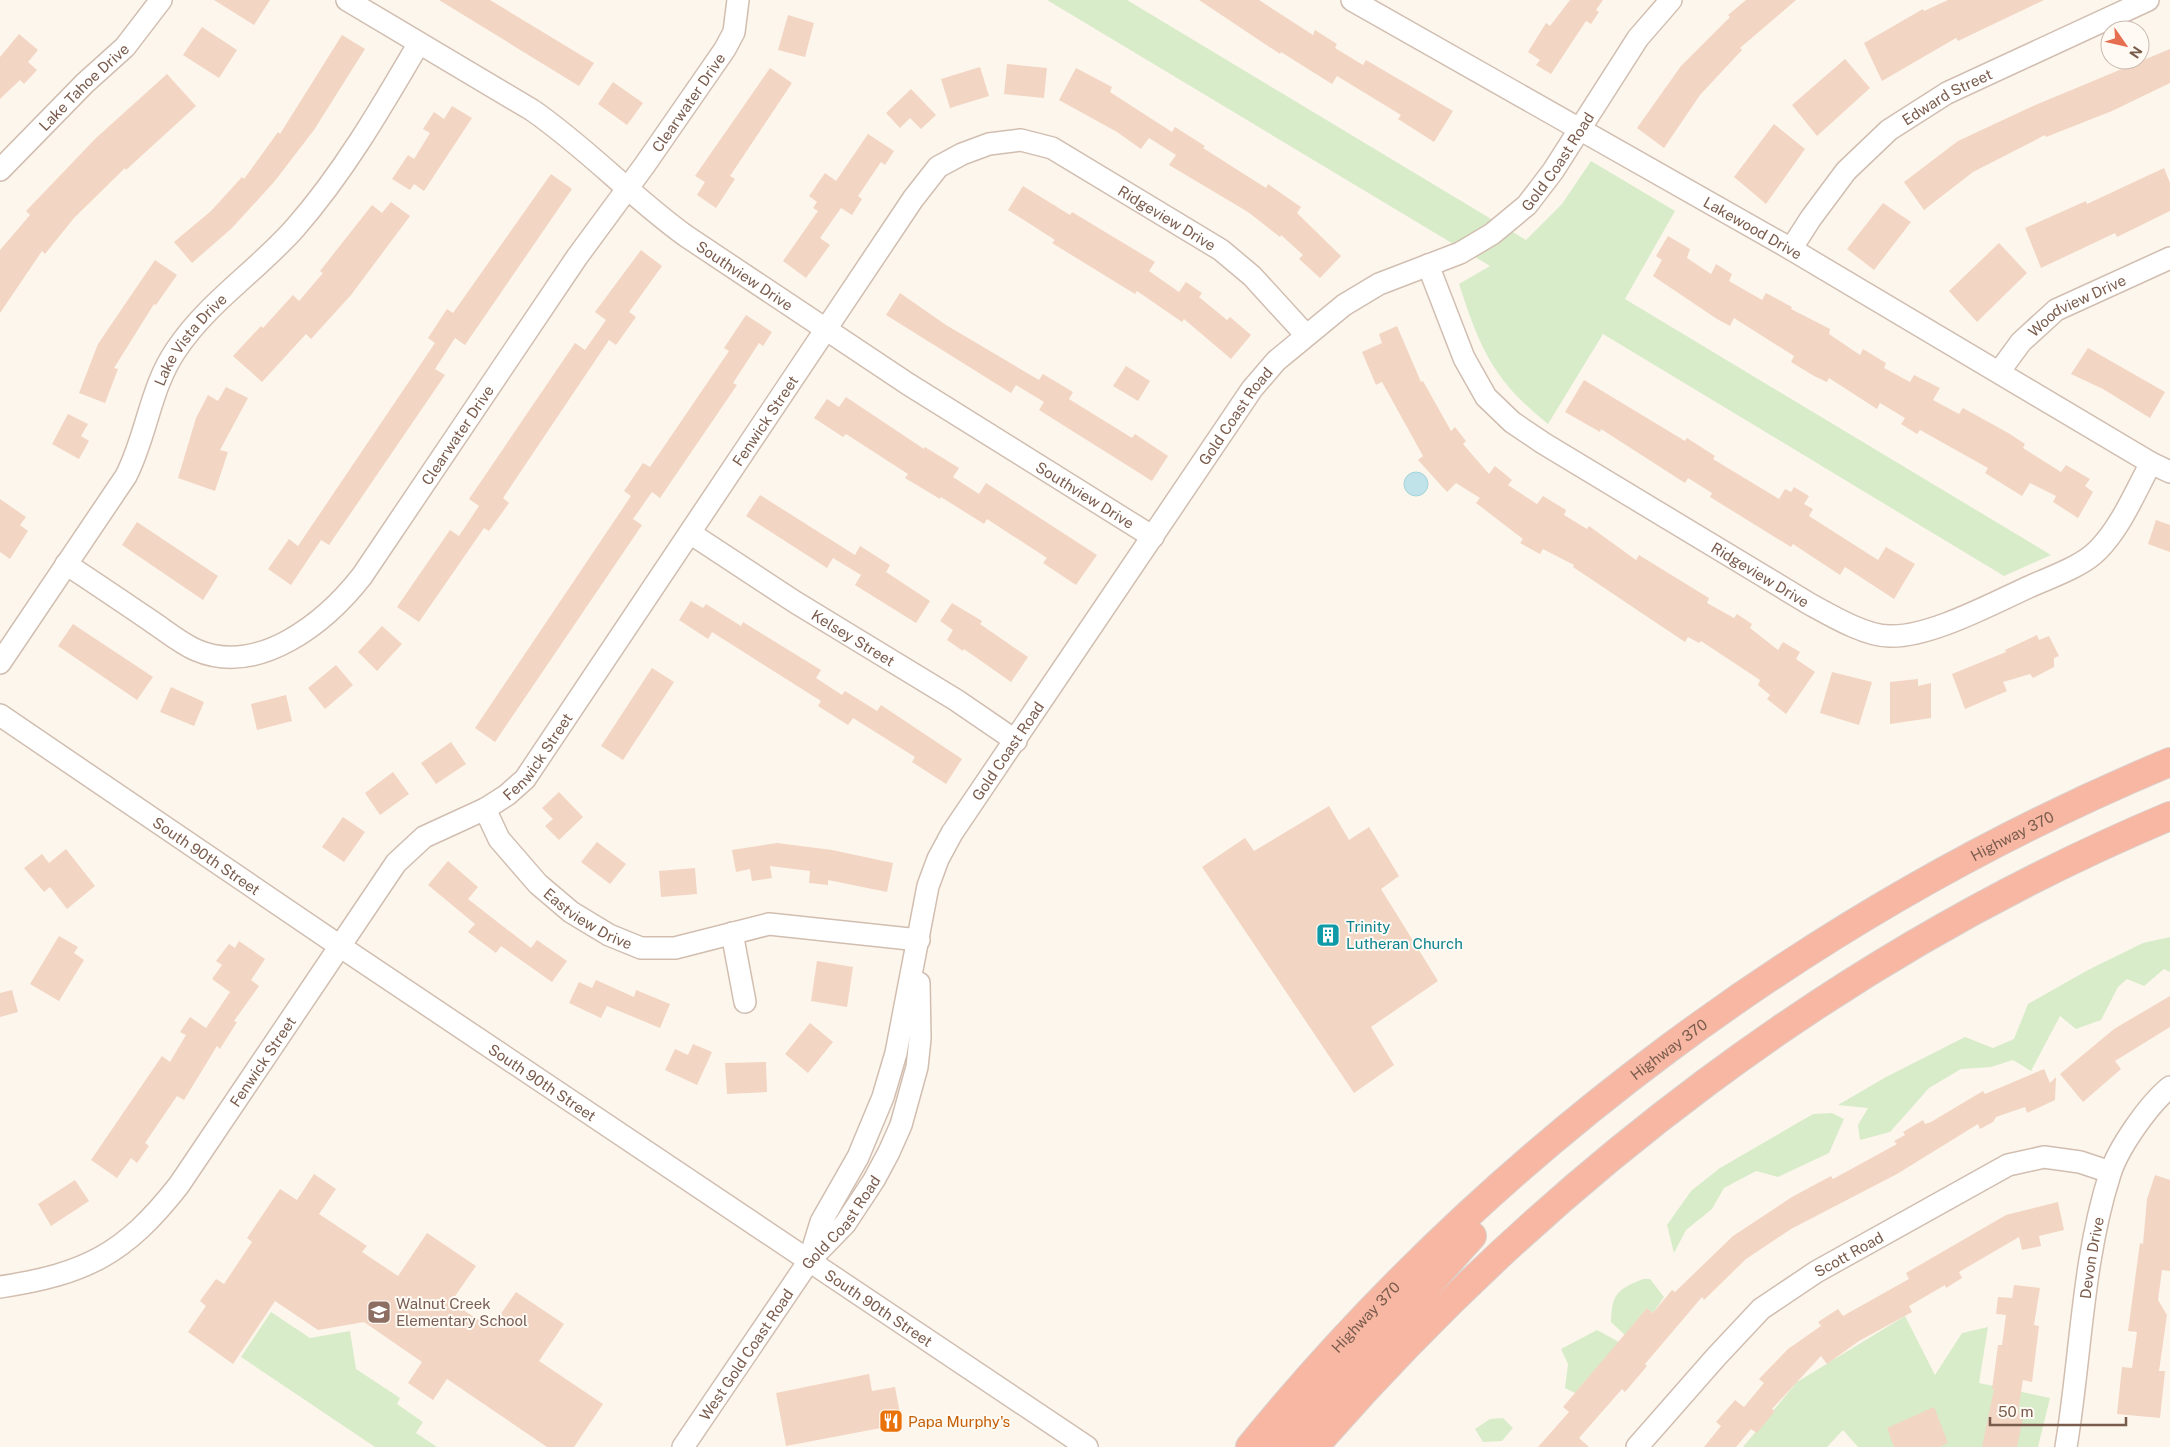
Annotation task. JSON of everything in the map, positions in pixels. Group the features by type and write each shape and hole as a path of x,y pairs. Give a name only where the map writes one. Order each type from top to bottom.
{"highway":[{"name":"Highway 370","path":"1250,1447 1387,1295 1471,1213 1649,1063 1701,1025 1828,939 1943,872 2052,817 2170,762"},
{"path":"1314,1447 1425,1325 1510,1246 1618,1152 1778,1030 1853,981 2020,886 2110,841 2170,816"},
{"path":"1282,1447 1565,1132"}],"street":[{"name":"Lake Tahoe Drive","path":"0,170 85,83 125,47 161,0"},
{"name":"Southview Drive","path":"347,0 532,110 554,126 686,236 908,384 1153,537"},
{"name":"Clearwater Drive","path":"66,564 198,651 225,656 262,652 283,644 307,629 337,604 362,576 577,257 725,49 734,32 738,0"},
{"name":"Gold Coast Road","path":"809,1261 821,1222 858,1157 883,1097 896,1053 928,886 938,859 952,833 1016,741 1252,389 1276,361 1344,305 1379,284 1460,253 1492,234 1526,205 1581,130 1602,91 1638,38 1671,0"},
{"name":"Edward Street","path":"1791,249 1811,218 1846,171 1889,130 1947,93 2148,0"},
{"name":"Lakewood Drive","path":"1363,3 1791,249 2161,467"},
{"name":"Lake Vista Drive","path":"0,663 118,489 133,461 156,390 175,351 208,310 295,228 344,167 419,43"},
{"name":"Ridgeview Drive","path":"1004,142 1021,140 1052,148 1221,250 1252,276 1306,335"},
{"name":"Fenwick Street","path":"0,1287 37,1281 88,1265 126,1242 146,1224 179,1185 396,863 424,837 507,795 525,779 913,199 938,167 962,154 1004,142"},
{"name":"Woodview Drive","path":"1999,372 2021,342 2056,310 2170,258"},
{"name":"Ridgeview Drive","path":"1428,265 1464,358 1486,396 1512,422 1543,444 1808,604 1850,625 1888,636 1923,631 1953,621 2069,568 2097,551 2161,467"},
{"name":"Kelsey Street","path":"690,533 795,602 956,700 1016,741"},
{"name":"South 90th Street","path":"0,715 340,946 1087,1447"},
{"name":"Eastview Drive","path":"484,808 499,839 538,884 571,912 609,935 641,948 674,948 769,924 919,940"},
{"path":"732,933 745,1002"},
{"name":"Devon Drive","path":"2069,1446 2094,1236 2110,1172 2126,1138 2170,1087"},
{"name":"Scott Road","path":"1637,1447 1761,1309 1816,1272 2008,1165 2044,1157 2080,1162 2110,1172"},
{"name":"West Gold Coast Road","path":"682,1447 809,1261"}],"green space":[{"path":"1047,0 1127,0 1526,240 1562,204 1591,161 1675,211 1625,299 2051,555 2004,576 1603,334 1548,424 1514,393 1502,378 1482,346 1474,327 1459,284 1490,266"},
{"path":"2170,937 2170,972 2164,969 2144,986 2127,979 2118,987 2101,1020 2076,1029 2060,1016 2031,1071 2013,1060 1991,1067 1961,1069 1929,1088 1890,1132 1860,1140 1858,1125 1868,1108 1838,1105 1886,1077 1965,1037 1993,1048 2014,1039 2028,1004 2088,970 2143,943"},
{"path":"1832,1113 1844,1119 1829,1153 1778,1177 1756,1171 1724,1188 1712,1209 1686,1230 1674,1253 1667,1225 1691,1191 1720,1168 1813,1114"},
{"path":"1643,1279 1650,1279 1664,1297 1653,1313 1647,1308 1625,1335 1611,1322 1613,1305 1622,1290"},
{"path":"271,1312 310,1338 350,1331 356,1369 400,1398 397,1404 423,1422 416,1433 437,1447 375,1447 241,1357"},
{"path":"1905,1316 1935,1375 1962,1333 1988,1327 1979,1383 2050,1398 2038,1447 1858,1447 1843,1430 1827,1447 1743,1447 1797,1382"},
{"path":"1597,1330 1619,1342 1575,1393 1565,1388 1568,1364 1561,1349"},
{"path":"1503,1418 1513,1428 1502,1441 1483,1442 1475,1429 1490,1419"}],"water":[{"path":"1416,472 1424,476 1428,484 1424,492 1416,496 1408,492 1404,484 1408,476"}],"building":[{"path":"214,0 270,0 254,25"},
{"path":"439,0 490,0 594,63 579,86"},
{"path":"1199,0 1259,0 1313,35 1315,30 1337,44 1335,48 1363,65 1366,60 1453,111 1434,142 1398,119 1401,115 1337,76 1332,84 1281,52 1280,54"},
{"path":"1570,0 1603,0 1596,10 1599,12 1591,24 1586,21 1551,74 1536,65 1540,60 1528,52 1546,23 1550,26"},
{"path":"1746,0 1796,0 1740,48 1742,50 1700,95 1664,148 1637,128 1681,66 1730,17 1728,15"},
{"path":"1948,0 2044,0 1958,41 1956,38 1882,81 1864,43 1923,9 1924,11"},
{"path":"788,15 814,23 805,57 778,50"},
{"path":"202,27 237,50 219,78 183,55"},
{"path":"19,34 38,50 28,62 37,70 24,84 20,80 0,99 0,57"},
{"path":"342,35 365,49 314,130 274,182 232,228 192,263 174,242 211,211 242,177 244,179 278,132 280,134"},
{"path":"2170,49 2170,83 2112,111 2046,137 2045,135 1973,172 1924,210 1904,182 1958,141 2033,106 2120,70 2150,70 2150,57"},
{"path":"1845,59 1870,88 1817,136 1792,105"},
{"path":"1007,64 1047,68 1044,98 1004,94"},
{"path":"980,67 989,96 950,108 941,79"},
{"path":"770,68 792,83 730,176 735,179 716,208 697,195 705,182 695,176"},
{"path":"1076,68 1112,87 1110,92 1172,132 1175,127 1205,146 1203,148 1266,188 1268,184 1301,207 1297,213 1341,256 1320,278 1299,259 1303,255 1281,235 1280,237 1248,212 1169,165 1176,155 1149,138 1141,149 1117,132 1059,100"},
{"path":"167,74 196,106 126,170 125,168 74,218 45,254 42,251 0,313 0,250 30,215 26,211 96,138"},
{"path":"613,82 643,103 627,125 598,104"},
{"path":"911,89 936,115 921,129 910,118 900,128 886,113"},
{"path":"452,106 472,118 424,191 414,184 410,190 392,179 408,155 414,159 430,133 423,129 434,112 444,119"},
{"path":"1774,124 1805,149 1766,204 1734,177"},
{"path":"868,134 894,151 885,165 881,162 858,196 862,199 852,215 841,208 820,238 830,245 806,278 783,261 818,211 813,208 817,202 809,196 825,173 836,181"},
{"path":"2164,168 2170,183 2170,211 2117,237 2115,233 2041,268 2025,228 2086,201 2087,204"},
{"path":"551,174 572,189 465,345 455,338 435,369 445,375 329,545 321,540 291,585 268,569 289,539 298,546 435,343 428,338 447,309 453,313"},
{"path":"1023,186 1070,215 1072,212 1155,262 1149,271 1179,292 1186,282 1202,293 1199,297 1227,320 1230,317 1251,335 1231,359 1184,319 1182,322 1137,291 1135,294 1052,243 1055,240 1008,210"},
{"path":"391,202 410,216 351,295 311,339 306,334 262,382 233,356 261,326 263,328 293,295 299,301 323,273 320,271 372,205 382,213"},
{"path":"1883,203 1911,222 1874,270 1847,249"},
{"path":"1668,236 1690,249 1687,258 1711,274 1716,264 1732,274 1729,281 1762,300 1766,293 1792,307 1791,309 1830,329 1829,334 1860,355 1863,349 1886,363 1884,368 1910,382 1914,375 1940,388 1933,400 1959,414 1963,408 2010,434 2025,444 2023,448 2061,472 2066,465 2090,479 2085,486 2093,492 2078,518 2053,502 2056,496 2030,483 2022,496 1985,473 1988,468 1920,430 1917,434 1901,424 1905,418 1880,403 1877,409 1829,378 1827,382 1814,376 1791,362 1794,356 1734,318 1730,326 1653,276 1662,260 1656,256"},
{"path":"1999,243 2027,273 1977,322 1949,291"},
{"path":"641,250 662,266 629,312 636,317 616,345 609,340 503,498 509,503 489,531 484,528 419,622 397,607 450,530 459,536 479,506 469,499 575,343 585,350 606,320 595,312"},
{"path":"155,260 177,275 156,305 154,304 114,368 118,369 105,403 79,393 98,344"},
{"path":"900,293 946,325 1039,380 1043,374 1073,392 1069,399 1132,438 1135,434 1168,456 1152,481 1039,410 1044,402 1016,385 1011,393 886,315"},
{"path":"746,315 772,332 763,346 759,343 733,383 737,385 660,498 652,492 633,519 642,525 495,742 475,728 631,496 624,491 643,463 650,467 729,351 724,348"},
{"path":"1397,326 1421,382 1423,381 1451,431 1455,427 1466,441 1463,444 1489,474 1495,466 1512,480 1508,485 1537,504 1543,496 1566,510 1564,515 1587,529 1589,526 1636,560 1639,555 1709,598 1707,603 1734,618 1737,614 1752,624 1750,628 1778,650 1783,642 1800,652 1796,659 1815,672 1786,714 1767,699 1770,695 1758,685 1760,680 1701,641 1699,643 1688,637 1685,642 1573,567 1574,565 1543,549 1540,554 1520,543 1523,539 1476,503 1480,498 1456,483 1447,492 1418,460 1423,456 1382,382 1376,385 1362,352 1382,343 1379,334"},
{"path":"2088,348 2165,392 2150,418 2103,389 2071,374"},
{"path":"1126,366 1150,381 1138,401 1113,386"},
{"path":"1584,380 1685,441 1687,438 1715,456 1713,459 1779,499 1785,489 1791,492 1794,487 1809,496 1804,504 1813,509 1809,516 1878,560 1886,547 1915,564 1894,599 1845,567 1840,575 1793,544 1791,547 1710,497 1712,493 1688,478 1685,483 1601,429 1600,432 1565,412"},
{"path":"226,387 248,398 220,450 228,452 215,491 178,478 196,418 208,395 218,401"},
{"path":"846,397 924,449 925,447 959,468 953,477 979,494 986,483 1097,555 1076,585 1043,563 1047,558 987,519 984,524 941,497 940,499 905,478 908,474 846,434 843,437 814,418 827,399 839,407"},
{"path":"68,414 88,424 81,436 89,441 79,459 52,444"},
{"path":"760,495 855,555 860,546 890,565 886,572 930,601 916,623 855,585 861,575 833,558 827,568 746,516"},
{"path":"0,499 26,517 20,525 28,531 10,559 0,552"},
{"path":"2156,520 2170,525 2170,552 2148,544"},
{"path":"137,522 218,576 203,600 122,545"},
{"path":"691,601 703,608 706,604 741,626 743,622 821,670 816,678 842,695 845,691 877,711 881,705 962,759 946,784 912,762 915,757 853,718 848,725 818,706 821,701 712,632 708,639 679,620"},
{"path":"952,603 982,621 980,624 1028,657 1011,682 964,649 963,651 947,640 953,630 940,621"},
{"path":"73,624 153,677 137,700 58,646"},
{"path":"382,626 402,644 377,671 358,652"},
{"path":"2037,635 2039,640 2049,636 2059,656 2054,658 2054,667 2033,678 2030,674 2003,682 2007,691 1965,709 1952,674 2006,652 2005,650"},
{"path":"336,665 353,685 325,709 308,688"},
{"path":"652,668 674,682 623,760 601,746"},
{"path":"1832,672 1872,682 1859,725 1820,713"},
{"path":"1918,679 1918,686 1931,683 1931,718 1890,724 1890,682"},
{"path":"171,687 204,702 194,726 160,712"},
{"path":"286,695 292,721 257,730 251,704"},
{"path":"451,742 466,764 436,784 421,763"},
{"path":"393,772 409,794 380,815 365,793"},
{"path":"559,792 583,817 559,840 545,826 553,819 542,808"},
{"name":"Trinity Lutheran Church","path":"1329,806 1349,840 1369,827 1399,876 1381,889 1438,981 1371,1027 1394,1065 1354,1093 1202,867 1245,838 1254,851"},
{"path":"343,817 365,832 344,862 322,847"},
{"path":"597,842 626,864 610,884 581,862"},
{"path":"777,843 832,850 893,863 887,892 828,880 828,885 809,883 810,871 770,866 772,878 752,881 750,869 736,872 732,850"},
{"path":"66,849 95,886 67,909 50,887 44,892 24,868 42,854 49,863"},
{"path":"448,861 478,887 468,899 531,948 537,940 567,961 552,982 501,946 496,953 468,932 475,924 428,885"},
{"path":"695,868 697,894 661,897 659,871"},
{"path":"59,936 78,947 74,953 84,960 59,1001 30,984"},
{"path":"239,941 265,959 251,980 259,986 234,1021 237,1022 220,1049 217,1046 184,1100 177,1096 145,1143 149,1146 137,1163 131,1158 117,1178 91,1160 162,1056 170,1062 186,1035 180,1032 190,1017 206,1028 230,992 212,979 222,965 216,961 229,944 235,948"},
{"path":"817,961 853,967 847,1007 811,1001"},
{"path":"596,980 634,997 636,990 670,1004 660,1028 607,1006 601,1018 569,1003 579,982 592,988"},
{"path":"12,990 18,1012 0,1017 0,993"},
{"path":"2170,996 2170,1027 2115,1061 2121,1069 2083,1102 2060,1074 2114,1029"},
{"path":"810,1023 833,1042 808,1073 785,1054"},
{"path":"693,1044 712,1052 697,1085 665,1070 675,1049 688,1055"},
{"path":"766,1062 767,1092 727,1094 725,1063"},
{"path":"2044,1069 2050,1083 2056,1077 2055,1100 2027,1113 2025,1107 1996,1117 1993,1122 1980,1129 1978,1124 1897,1174 1791,1229 1746,1259 1704,1300 1702,1297 1645,1364 1647,1366 1625,1392 1622,1389 1579,1438 1589,1447 1538,1447 1569,1412 1563,1407 1647,1308 1653,1313 1672,1290 1675,1292 1733,1236 1792,1197 1831,1176 1833,1179 1897,1144 1894,1141 1905,1135 1903,1132 1923,1120 1925,1124 1931,1122 1983,1091 1985,1094"},
{"name":"Walnut Creek Elementary School","path":"314,1174 336,1189 319,1214 367,1246 362,1252 398,1276 427,1233 476,1266 451,1302 491,1328 516,1292 564,1324 539,1361 603,1404 574,1447 547,1447 447,1379 433,1400 408,1383 422,1362 364,1322 318,1330 275,1301 233,1364 188,1332 206,1306 200,1301 216,1279 224,1284 252,1242 247,1238 280,1189 297,1200"},
{"path":"2155,1175 2170,1180 2170,1271 2162,1270 2158,1300 2167,1315 2159,1371 2165,1371 2160,1418 2117,1414 2122,1367 2132,1368 2137,1332 2128,1331 2140,1243 2143,1244 2147,1199"},
{"path":"75,1180 89,1201 51,1226 38,1204"},
{"path":"2058,1202 2064,1230 2039,1236 2041,1246 2022,1250 2019,1237 1959,1272 1962,1278 1946,1288 1945,1285 1909,1306 1912,1312 1859,1341 1827,1364 1821,1356 1772,1409 1775,1411 1757,1433 1751,1429 1736,1447 1704,1447 1721,1426 1716,1422 1735,1400 1744,1407 1764,1383 1759,1379 1788,1349 1821,1326 1818,1322 1838,1309 1843,1316 1909,1279 1906,1273 2006,1215"},
{"path":"2014,1285 2040,1288 2034,1325 2039,1326 2032,1382 2023,1380 2018,1412 2024,1413 2017,1447 1982,1447 1994,1389 1992,1389 1998,1345 2002,1345 2006,1315 1996,1314 1998,1297 2012,1298"},
{"path":"869,1374 872,1391 895,1387 902,1424 786,1446 776,1393"},
{"path":"1934,1407 1948,1443 1939,1447 1894,1447 1887,1428"}],"place":[{"name":"Trinity Lutheran Church","path":"1328,935"},
{"name":"Walnut Creek Elementary School","path":"379,1312"},
{"name":"Papa Murphy's","path":"891,1421"}]}
